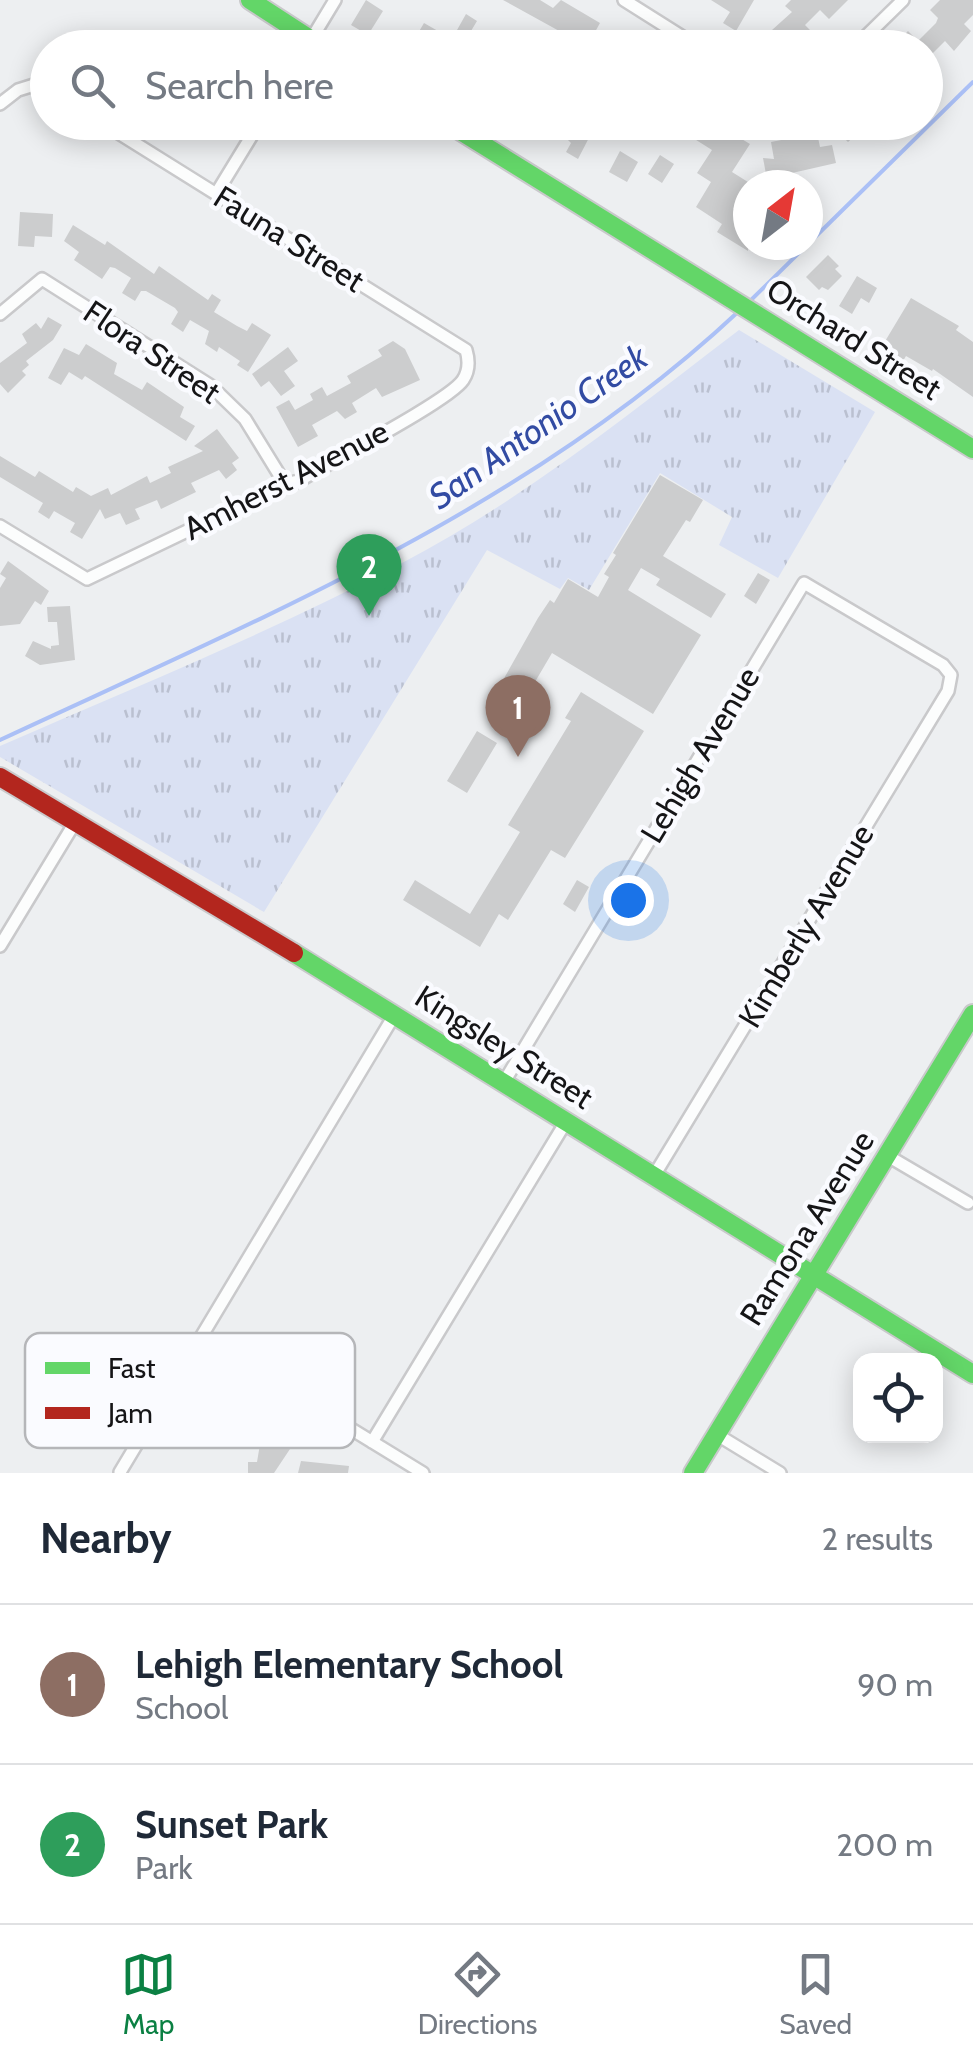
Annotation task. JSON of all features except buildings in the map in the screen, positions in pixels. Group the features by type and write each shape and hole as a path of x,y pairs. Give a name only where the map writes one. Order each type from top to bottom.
{"street":[{"path":"250,0 293,30"},
{"path":"321,30 335,0"},
{"path":"624,0 672,30"},
{"path":"872,30 903,0"},
{"path":"0,104 30,86"},
{"name":"Fauna Street","path":"130,140 466,350 469,362"},
{"path":"216,194 249,140"},
{"name":"Orchard Street","path":"475,140 973,450"},
{"name":"Flora Street","path":"0,314 42,279 211,386 246,419 284,484"},
{"name":"Amherst Avenue","path":"0,526 86,580 299,480 437,400 462,382 469,362"},
{"name":"Lehigh Avenue","path":"504,1082 804,583 943,664 951,675"},
{"name":"Kimberly Avenue","path":"656,1174 948,691 951,675"},
{"name":"Kingsley Street","path":"0,777 656,1174 973,1374"},
{"path":"0,946 74,824"},
{"path":"204,1333 395,1014"},
{"name":"Ramona Avenue","path":"692,1473 972,1018"},
{"path":"372,1442 566,1120"},
{"path":"888,1156 968,1203"},
{"path":"355,1432 423,1473"},
{"path":"716,1434 780,1473"},
{"path":"120,1472 135,1448"}],"green space":[{"path":"739,330 875,412 778,578 719,545 732,517 660,473 589,590 568,578 560,589 487,550 264,912 0,757 0,746 303,612 447,538 575,454"}],"waterway":[{"name":"San Antonio Creek","path":"943,111 973,82"},
{"name":"San Antonio Creek","path":"823,229 914,140"},
{"name":"San Antonio Creek","path":"750,301 792,260"},
{"name":"San Antonio Creek","path":"0,740 292,603 481,502 571,445 657,381 739,311"}],"traffic: fast":[{"path":"250,0 296,30"},
{"path":"475,140 973,449"},
{"path":"294,953 973,1374"},
{"path":"693,1473 973,1014"}],"traffic: jam":[{"path":"0,777 294,953"}],"place":[{"name":"Sunset Park","path":"369,616"},
{"name":"Lehigh Elementary School","path":"518,757"}]}
